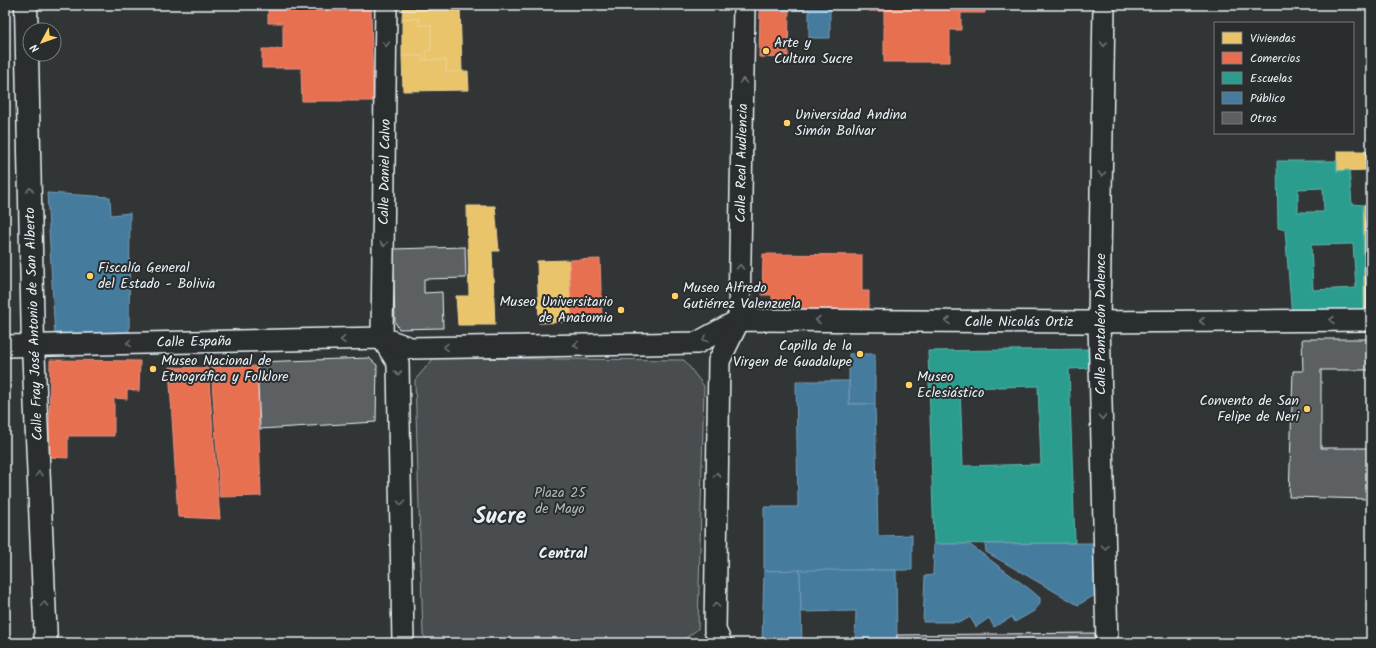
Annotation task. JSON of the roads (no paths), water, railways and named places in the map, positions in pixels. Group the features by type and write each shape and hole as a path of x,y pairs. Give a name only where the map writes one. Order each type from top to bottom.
{"main road":[{"name":"Calle Fray José Antonio de San Alberto","path":"26,5 33,345 46,643"}],"street":[{"name":"Calle Daniel Calvo","path":"382,338 386,5"},
{"name":"Calle Real Audiencia","path":"739,320 744,5"},
{"name":"Calle Pantaleón Dalence","path":"1104,5 1099,322 1107,643"},
{"path":"382,338 410,348 697,344 739,320"},
{"path":"720,643 715,630 719,361 739,320"},
{"name":"Calle Nicolás Ortiz","path":"739,320 1099,322 1371,320"},
{"name":"Calle España","path":"5,346 382,338"},
{"path":"382,338 398,363 403,643"}],"place":[{"name":"Arte y Cultura Sucre","path":"766,51"},
{"name":"Universidad Andina Simón Bolívar","path":"787,123"},
{"name":"Fiscalía General del Estado - Bolivia","path":"90,276"},
{"name":"Museo Alfredo Gutiérrez Valenzuela","path":"675,296"},
{"name":"Museo Universitario de Anatomia","path":"621,310"},
{"name":"Capilla de la Virgen de Guadalupe","path":"860,354"},
{"name":"Museo Nacional de Etnográfica y Folklore","path":"153,369"},
{"name":"Museo Eclesiástico","path":"909,385"},
{"name":"Convento de San Felipe de Neri","path":"1307,409"}],"district":[{"name":"Sucre","path":"500,517"},
{"name":"Central","path":"563,554"}],"park label":[{"name":"Plaza 25 de Mayo","path":"560,502"}]}
